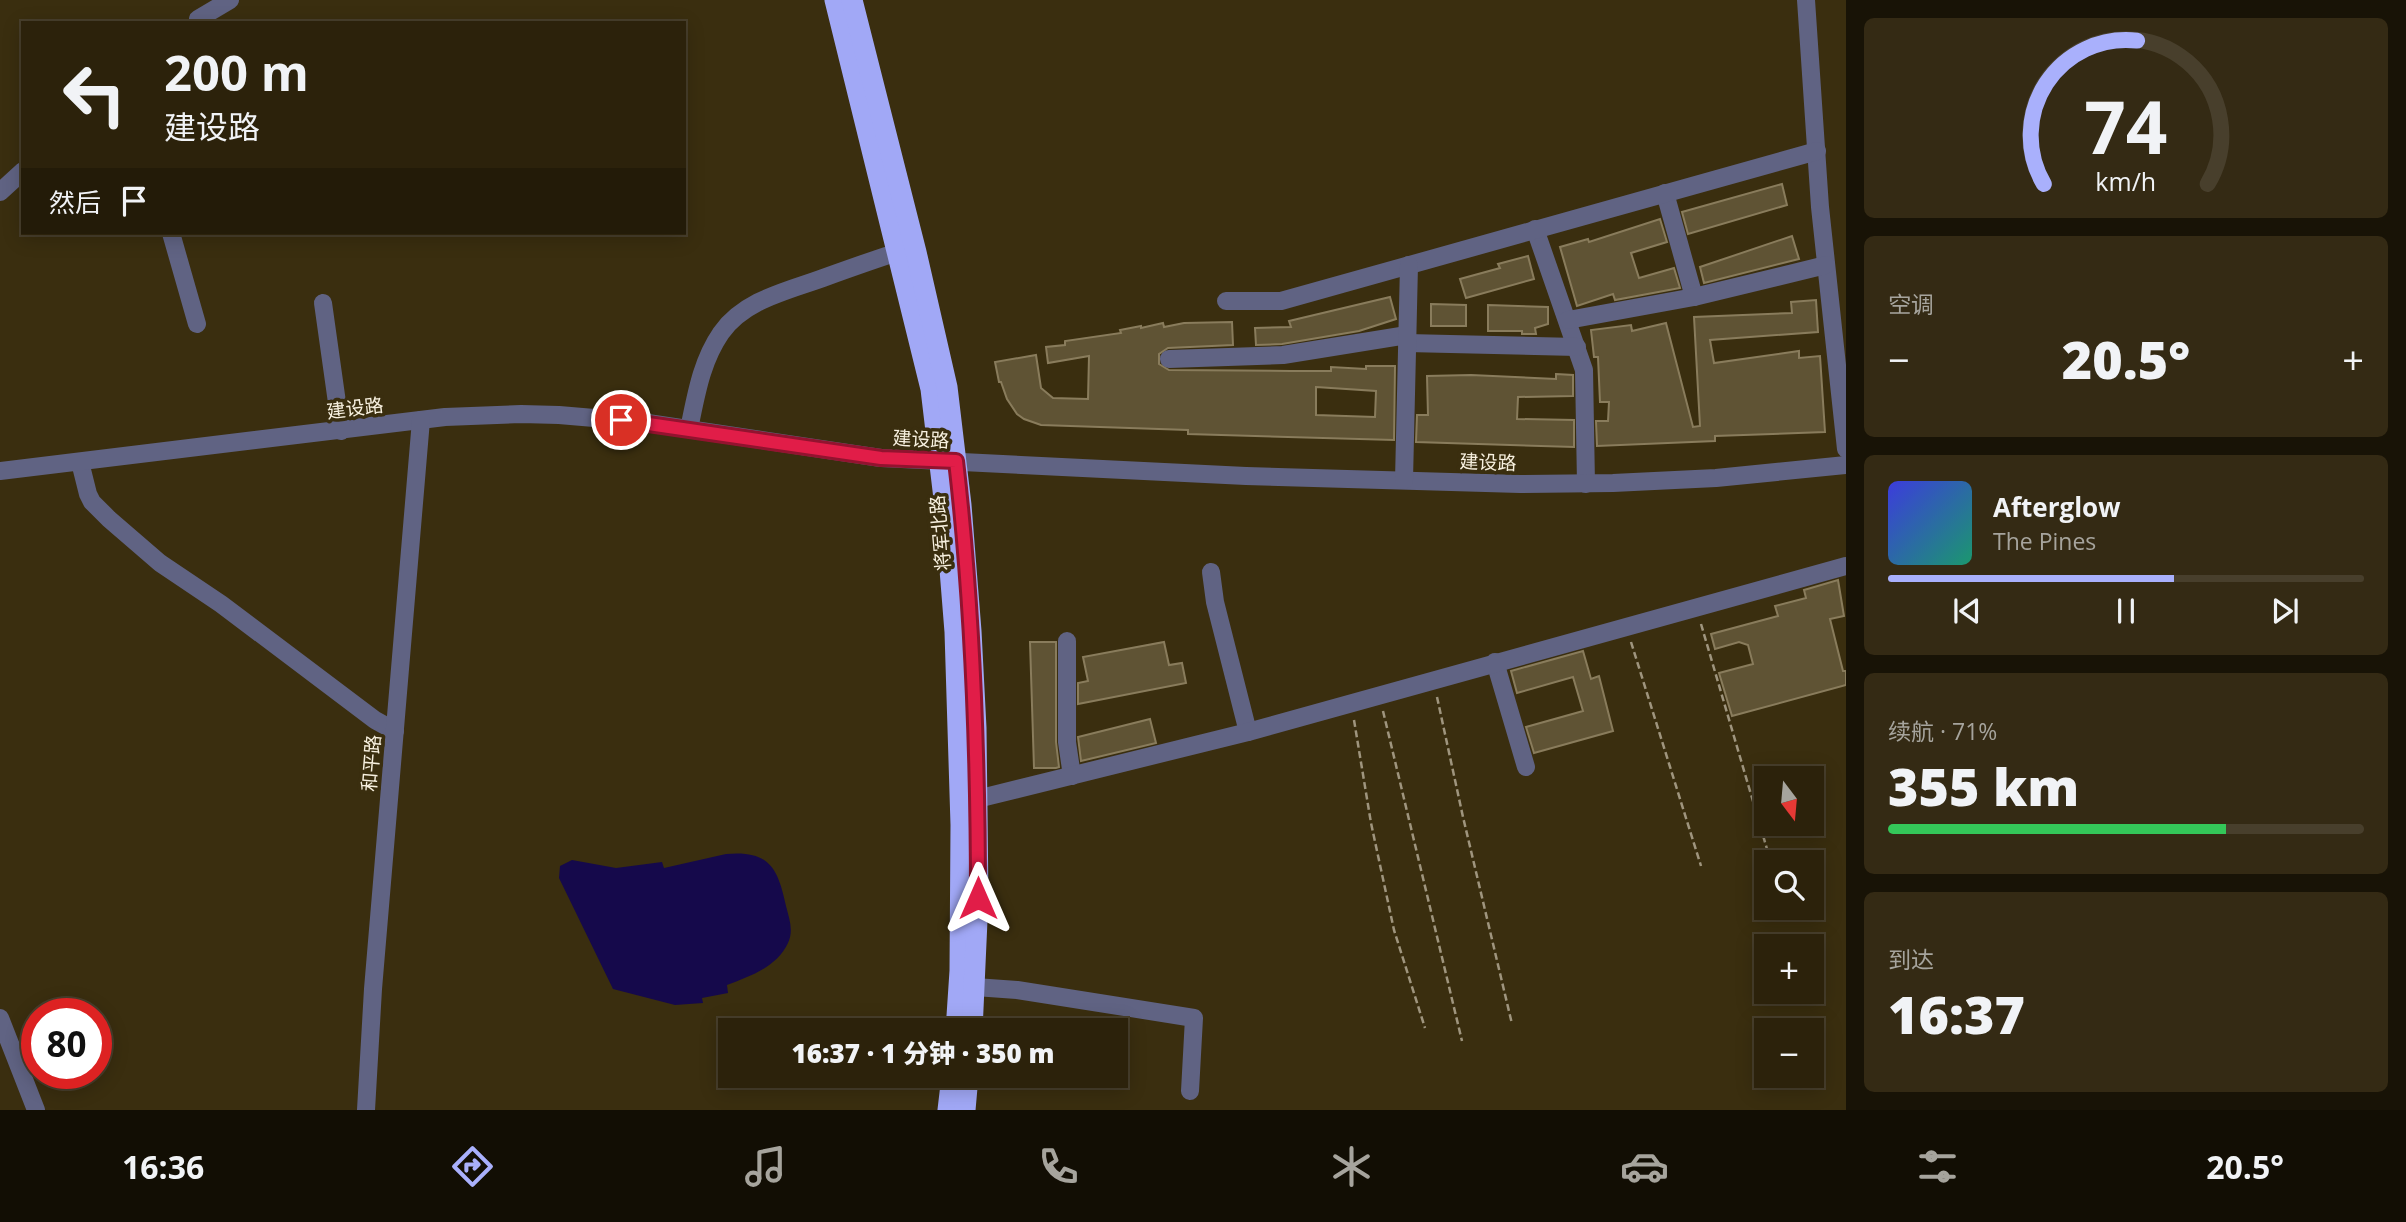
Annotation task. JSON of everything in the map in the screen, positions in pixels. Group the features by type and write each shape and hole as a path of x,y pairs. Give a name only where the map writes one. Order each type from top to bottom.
{"highway":[{"name":"将军北路","path":"835,0 948,461 971,631 977,799 973,1018"},
{"name":"将军北路","path":"852,0 947,387 959,728 961,898 956,1018"},
{"path":"948,1110 951,1088"},
{"path":"965,1110 967,1088"}],"street":[{"path":"198,19 230,0"},
{"path":"1806,0 1826,265 1846,449"},
{"path":"1226,301 1281,301 1816,151"},
{"path":"0,192 21,172"},
{"path":"1665,193 1694,297"},
{"path":"1535,229 1584,370 1586,484"},
{"path":"172,235 197,324"},
{"path":"688,429 707,358 722,331 737,316 768,298 898,252"},
{"path":"1404,480 1409,265"},
{"path":"1568,320 1694,297 1826,265"},
{"path":"323,303 341,431"},
{"path":"1170,359 1283,355 1407,339 1577,346"},
{"name":"建设路","path":"0,471 421,420 483,415 600,418 881,458 1246,476 1586,484 1716,478 1846,465"},
{"name":"和平路","path":"366,1110 373,989 421,420"},
{"path":"80,462 92,502 160,563 221,604 375,720 395,731"},
{"path":"977,799 1248,732 1846,566"},
{"path":"1211,572 1215,602 1248,732"},
{"path":"1067,641 1067,742 1072,776"},
{"path":"1495,662 1526,767"},
{"path":"975,987 1017,990 1195,1018 1190,1091"},
{"path":"0,1018 36,1110"}],"path":[{"path":"1696,607 1767,849"},
{"path":"1627,626 1701,866"},
{"path":"1433,680 1462,817 1512,1024"},
{"path":"1379,695 1462,1041"},
{"path":"1351,703 1371,823 1394,930 1425,1028"}],"shaded area":[{"path":"726,854 752,855 769,864 775,872 783,893 791,933 783,951 762,970 727,985 728,993 702,998 703,1003 675,1005 613,989 559,878 560,866 572,860 616,868 662,862 664,868"}],"building":[{"path":"1782,184 1787,205 1688,234 1682,212"},
{"path":"1660,219 1667,242 1631,253 1639,278 1674,268 1680,288 1615,300 1613,294 1577,306 1560,247 1588,239 1589,242"},
{"path":"1792,236 1799,259 1704,283 1700,267"},
{"path":"1528,256 1534,279 1466,298 1460,279 1500,268 1498,264"},
{"path":"1390,297 1396,319 1359,331 1282,344 1256,345 1255,328 1291,327 1289,321"},
{"path":"1816,300 1818,332 1710,340 1714,363 1799,351 1799,358 1820,356 1825,432 1715,436 1715,441 1597,446 1596,421 1608,421 1609,402 1600,402 1598,357 1594,357 1591,330 1631,325 1632,331 1666,323 1693,427 1700,426 1694,317 1792,313 1791,302"},
{"path":"1431,304 1466,305 1466,326 1431,326"},
{"path":"1488,305 1548,307 1548,324 1535,328 1536,334 1522,334 1522,331 1488,331"},
{"path":"1232,322 1233,345 1168,348 1159,354 1159,364 1169,370 1331,371 1331,367 1366,369 1366,366 1395,366 1394,440 1188,434 1188,430 1041,425 1017,414 999,382 995,362 1036,355 1041,388 1053,398 1088,399 1089,356 1048,363 1046,347 1065,345 1065,341 1121,333 1120,330 1141,326 1163,323 1164,327 1184,323","holes":["1316,387 1376,391 1375,417 1316,415"]},
{"path":"1556,374 1573,375 1573,396 1518,397 1517,419 1574,420 1574,447 1416,442 1417,415 1428,415 1427,376 1556,379"},
{"path":"1838,580 1844,616 1830,619 1843,671 1846,671 1846,685 1732,716 1719,673 1753,664 1748,645 1739,642 1715,649 1711,634 1778,616 1775,606 1806,598 1804,590"},
{"path":"1030,642 1056,642 1056,742 1059,767 1056,768 1034,768"},
{"path":"1164,642 1169,665 1182,663 1186,683 1078,704 1078,683 1088,681 1083,657"},
{"path":"1583,651 1591,679 1599,676 1613,731 1534,753 1526,727 1583,711 1573,677 1517,693 1511,671"},
{"path":"1150,719 1156,743 1081,761 1078,737"}],"route":[{"path":"621,420 881,458 956,461 971,631 976,728 978,898"}]}
